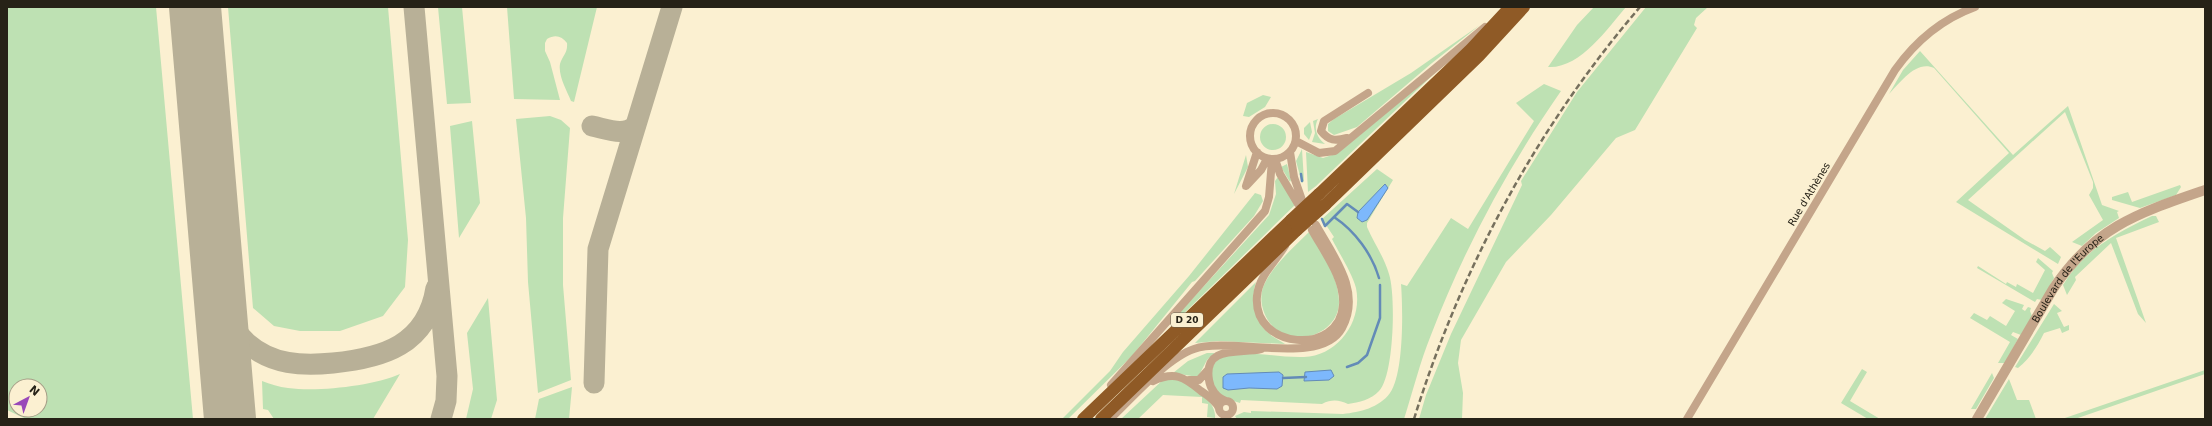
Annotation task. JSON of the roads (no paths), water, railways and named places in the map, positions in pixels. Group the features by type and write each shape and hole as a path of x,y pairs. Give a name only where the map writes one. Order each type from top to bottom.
{"highway":[{"name":"D 20","path":"1101,419 1293,229 1319,194 1471,49 1509,7"},
{"name":"D 20","path":"1083,419 1293,229 1325,205 1479,56 1524,7"}],"street":[{"path":"1296,141 1314,152 1325,153 1335,150 1509,7"},
{"name":"Rue d'Athènes","path":"1687,419 1894,70 1911,49 1926,35 1952,17 1975,7"},
{"path":"1350,138 1332,140 1326,138 1321,131 1322,126 1324,121 1332,114 1368,93"},
{"path":"1268,114 1279,114 1288,119 1295,128 1296,141 1290,152 1300,202 1271,159 1256,152 1250,140 1252,129 1258,119 1268,114"},
{"path":"1256,152 1246,186 1271,159 1290,152"},
{"path":"1079,419 1265,211 1269,197 1271,159"},
{"name":"Boulevard de l'Europe","path":"1977,419 2053,289 2065,272 2083,252 2109,230 2132,217 2159,205 2205,190"},
{"path":"1110,419 1144,386 1171,363 1193,349 1218,344 1268,347 1317,347 1340,331 1347,318 1350,303 1347,285 1341,268 1314,228 1336,273 1344,305 1341,316 1334,327 1314,339 1301,341 1276,335 1266,325 1259,313 1257,296 1261,283 1293,229"},
{"path":"1144,386 1164,376 1176,376 1189,380 1199,380 1208,370 1211,362 1218,355 1231,351 1252,352 1268,347"},
{"path":"1189,380 1213,399 1223,414 1229,417 1232,406 1212,390 1208,370"},
{"path":"1219,408 1222,402 1226,401"}],"water":[{"path":"1385,184 1388,188 1367,220 1362,222 1357,218 1358,212"},
{"path":"1331,370 1334,376 1329,380 1304,381 1305,372"},
{"path":"1279,372 1283,375 1282,386 1277,389 1249,388 1228,390 1223,388 1223,377 1227,374"}],"waterway":[{"path":"1301,174 1302,181"},
{"path":"1322,219 1325,226 1347,204 1358,212"},
{"path":"1334,217 1349,229 1362,244 1372,260 1379,278"},
{"path":"1347,367 1358,363 1367,355 1380,318 1380,285"},
{"path":"1283,378 1306,377"}],"railway":[{"path":"1414,419 1433,363 1455,308 1479,254 1506,201 1536,150 1568,101 1603,53 1640,7"}]}
